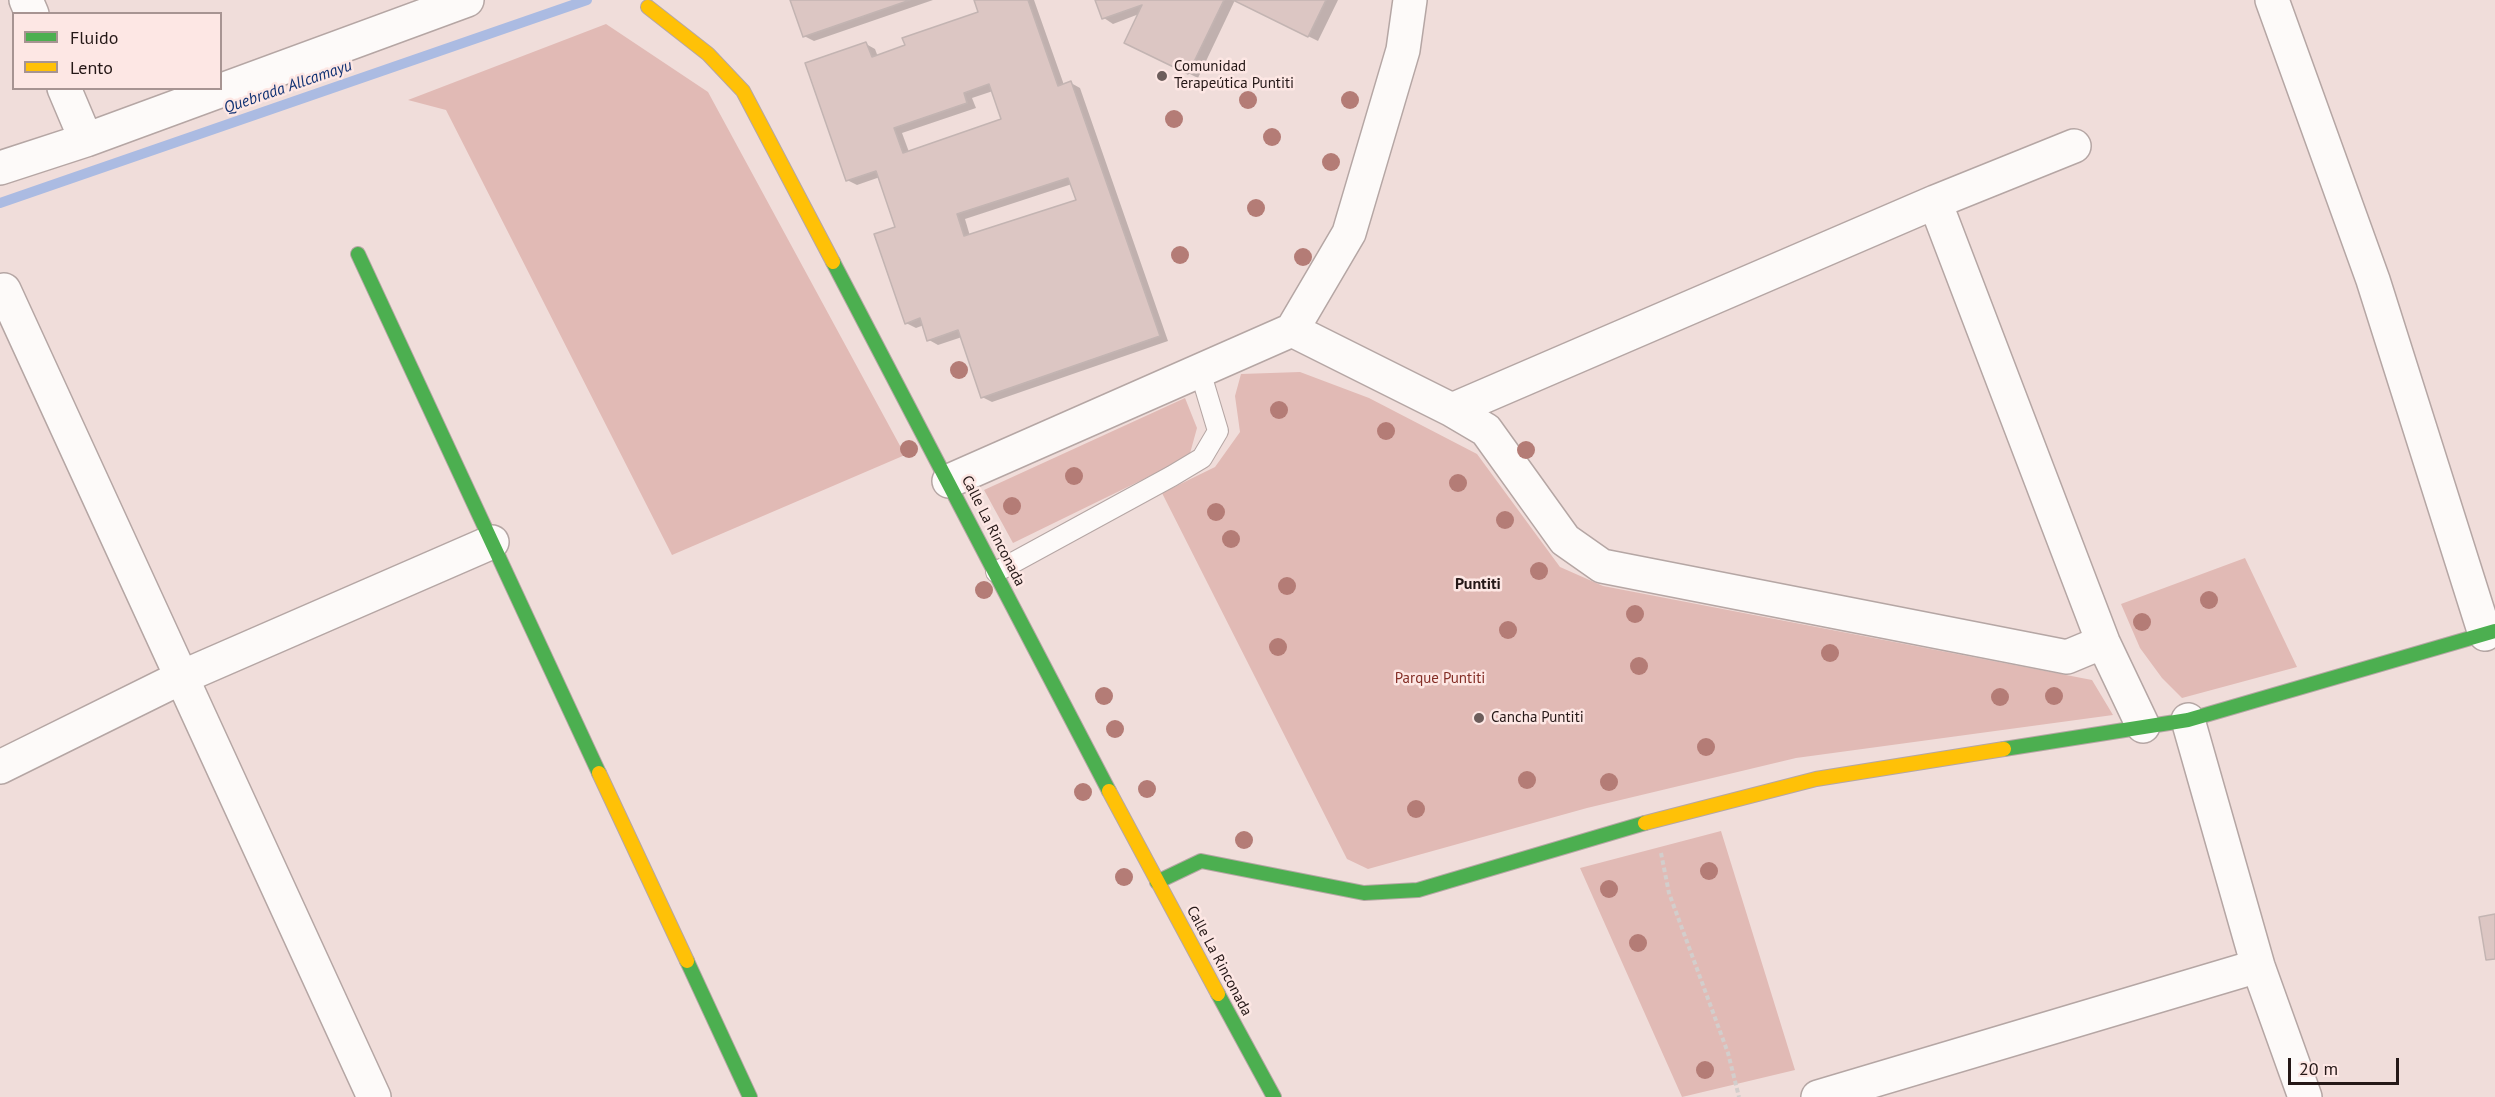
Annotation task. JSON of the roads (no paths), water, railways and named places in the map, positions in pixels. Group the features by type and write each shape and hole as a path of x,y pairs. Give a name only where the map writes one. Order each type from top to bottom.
{"street":[{"path":"0,168 86,140 467,0"},
{"path":"949,481 1292,330 1349,233 1403,50 1410,0"},
{"path":"1157,882 1201,861 1364,893 1418,890 1654,820 1816,779 2188,720 2490,632 2373,280 2272,0"},
{"name":"Calle La Rinconada","path":"645,4 708,54 743,91 1157,882 1274,1097"},
{"path":"65,90 86,140"},
{"path":"1452,410 1935,202 2074,146"},
{"path":"1935,202 2103,642 2143,726"},
{"path":"358,254 750,1097"},
{"path":"4,290 374,1097"},
{"path":"1292,330 1452,410 1486,430 1565,540 1602,566 2067,657 2103,642"},
{"path":"0,767 182,677 492,542"},
{"path":"2188,720 2258,966 2305,1097"},
{"path":"1818,1097 2258,966"}],"lane":[{"path":"996,572 1202,458 1218,431 1200,370"}],"waterway":[{"name":"Quebrada Allcamayu","path":"0,203 587,0"}],"place":[{"name":"Comunidad Terapeútica Puntiti","path":"1162,76"},
{"name":"Cancha Puntiti","path":"1479,718"}],"district":[{"name":"Puntiti","path":"1478,584"}],"park label":[{"name":"Parque Puntiti","path":"1440,679"}]}
